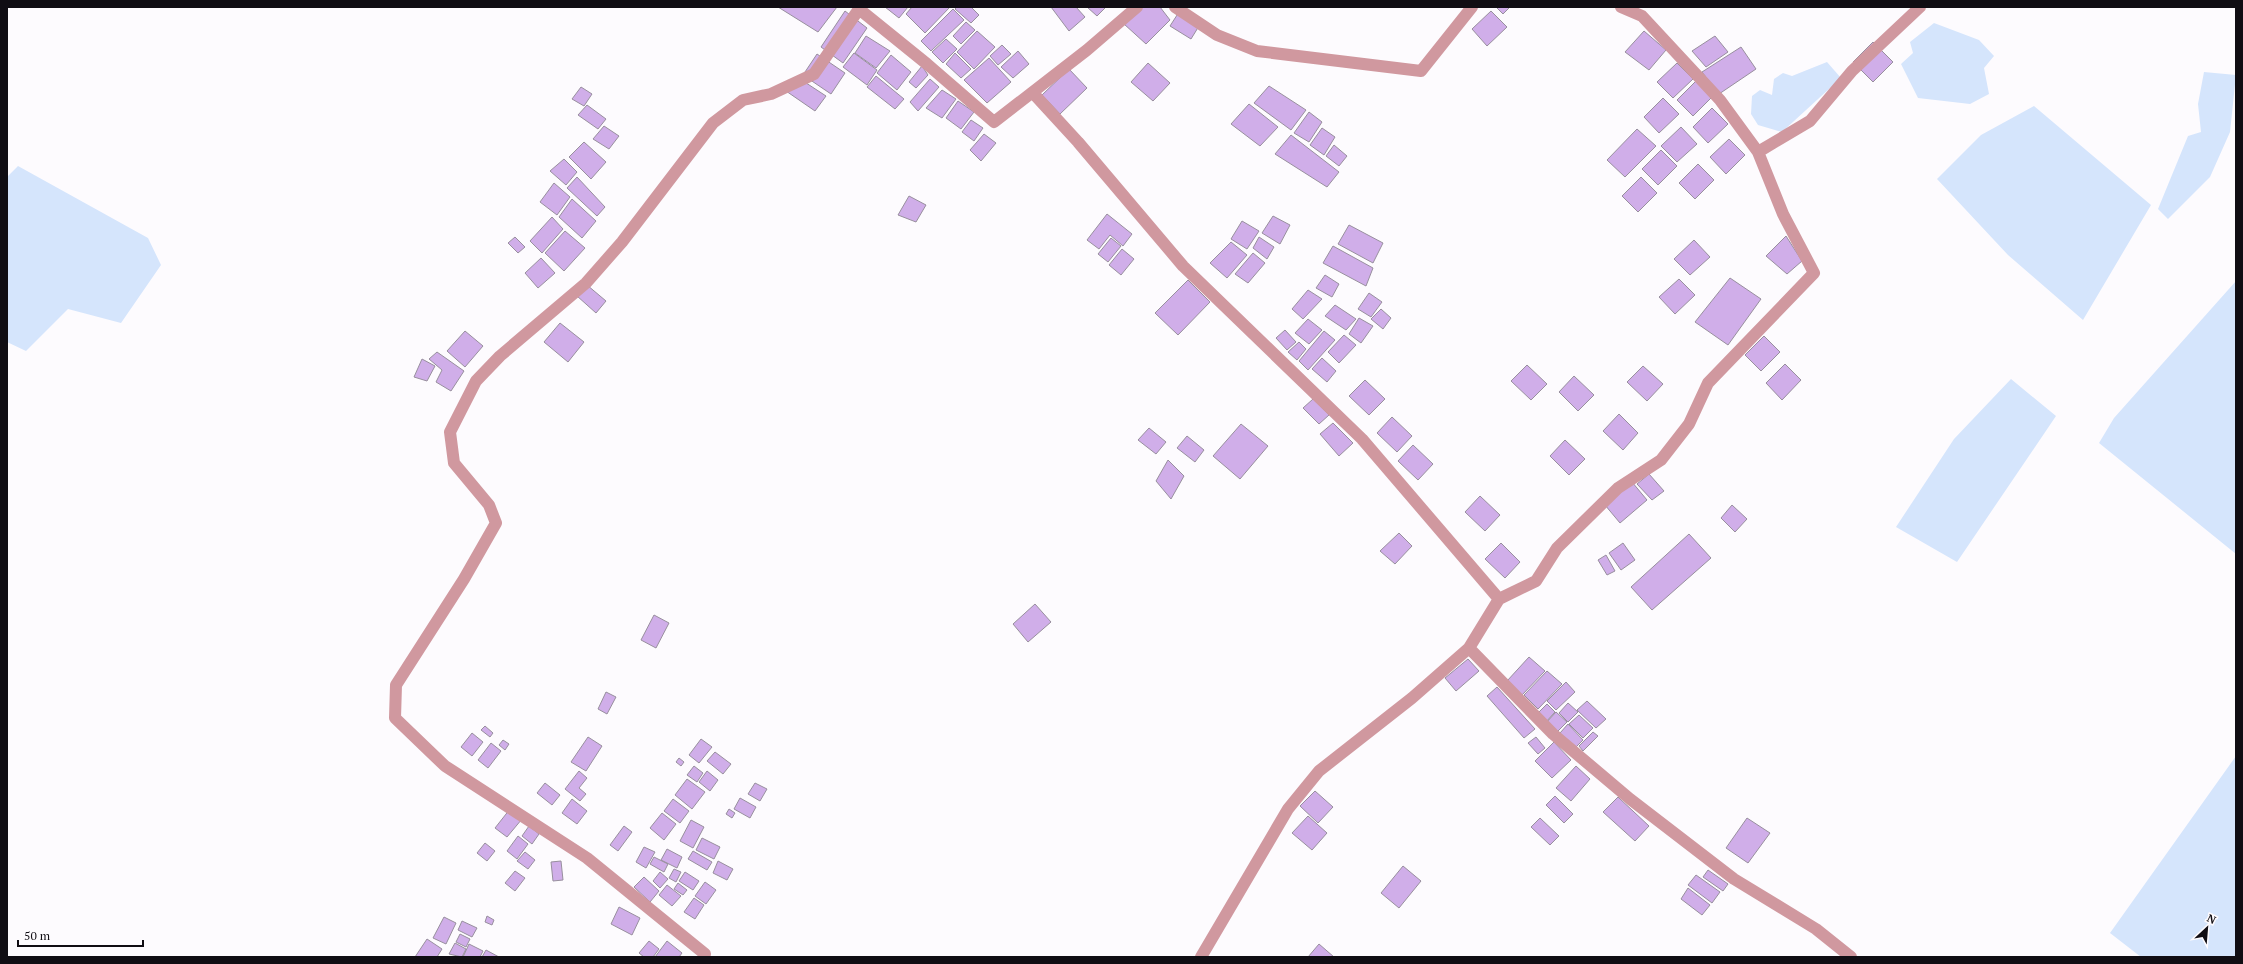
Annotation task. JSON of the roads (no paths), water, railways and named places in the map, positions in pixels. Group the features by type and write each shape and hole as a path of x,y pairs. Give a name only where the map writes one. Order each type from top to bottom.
{"street":[{"path":"705,954 587,858 445,766 395,718 396,685 464,579 496,523 489,505 454,463 450,432 476,381 500,356 586,283 622,242 713,123 743,100 771,94 814,74 860,8 994,122 1033,93 1137,7"},
{"path":"1175,7 1217,35 1257,51 1421,71 1472,7"},
{"path":"1201,957 1288,809 1319,771 1412,698 1469,648 1499,600 1536,581 1556,548 1618,488 1661,460 1689,424 1708,383 1814,273 1783,214 1758,152 1720,100 1642,16 1621,7"},
{"path":"1758,152 1810,121 1852,71 1920,7"},
{"path":"1033,93 1078,142 1183,266 1362,439 1499,600"},
{"path":"1469,648 1553,734 1630,799 1734,879 1816,930 1851,957"}],"water":[{"path":"1934,23 1979,40 1994,56 1984,68 1989,94 1970,104 1918,98 1901,64 1913,53 1910,42"},
{"path":"1827,62 1841,78 1782,132 1758,125 1751,114 1752,96 1760,90 1772,95 1774,79 1783,73 1792,76"},
{"path":"2204,72 2236,75 2230,132 2210,177 2168,219 2158,209 2188,136 2201,132 2198,104"},
{"path":"2034,106 2151,205 2083,320 2008,255 1937,179 1981,135"},
{"path":"18,166 148,238 161,265 121,323 68,309 26,351 7,342 7,177"},
{"path":"2236,281 2236,554 2099,443 2114,418"},
{"path":"2011,379 2056,416 1957,562 1896,527 1954,439"},
{"path":"2236,756 2236,957 2141,957 2110,933"}]}
